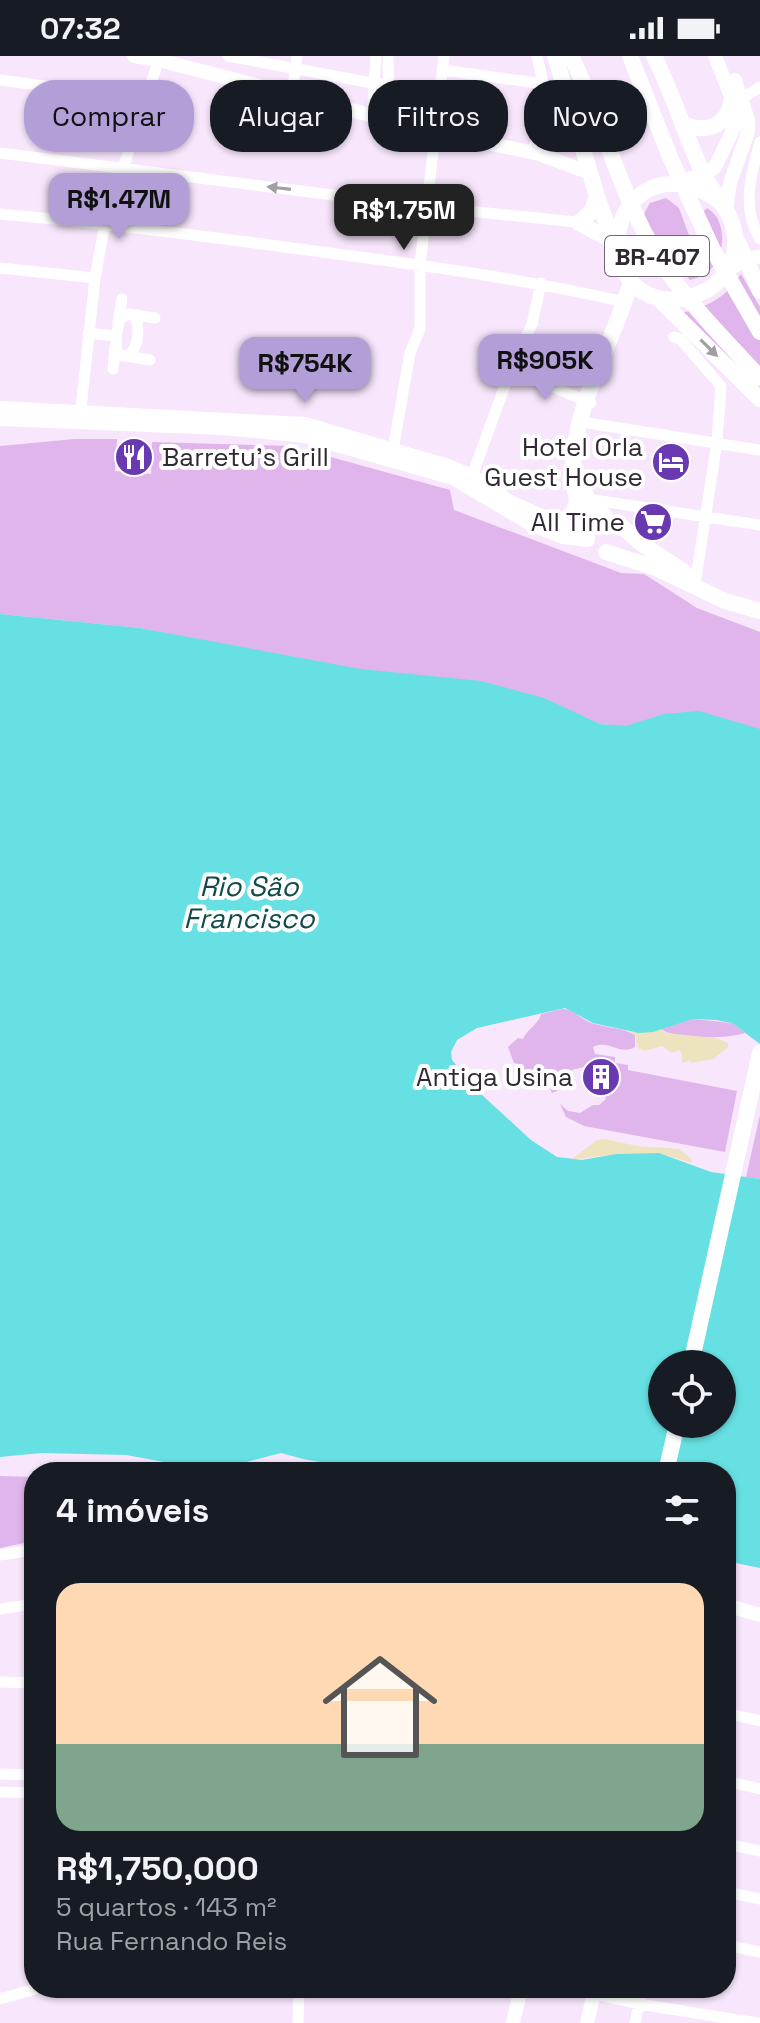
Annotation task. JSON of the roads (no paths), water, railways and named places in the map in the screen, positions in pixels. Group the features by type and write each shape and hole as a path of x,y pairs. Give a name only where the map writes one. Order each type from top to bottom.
{"highway":[{"path":"555,56 597,196 631,281 655,297 760,399"},
{"name":"BR-407","path":"571,56 624,187 657,256 704,316 760,378"},
{"name":"BR-407","path":"630,56 670,157 713,250 760,332"},
{"path":"654,56 704,175 752,258 760,291"},
{"path":"712,128 729,114 737,99"},
{"path":"683,124 750,135"},
{"path":"621,262 617,246 619,229 625,213 643,194 667,184 698,187 724,207"},
{"path":"597,196 592,211 579,223 613,241"},
{"path":"590,402 626,317 636,303 655,297 678,301 698,297 716,286 728,270 735,252 735,233"},
{"path":"631,281 573,462 592,527 595,549 660,570 725,601 760,611"},
{"path":"555,522 570,517 582,499"},
{"path":"592,527 615,519 647,548 696,578 729,593 760,601"},
{"path":"606,552 620,543 622,527"},
{"path":"694,1350 760,1053"},
{"path":"685,1350 687,1342 699,1329"},
{"path":"699,1329 701,1350"},
{"path":"668,1462 672,1438"}],"main road":[{"path":"134,56 160,58 241,80"},
{"path":"715,56 737,99"},
{"path":"725,56 737,99 735,111 750,135"},
{"path":"667,184 704,175 750,135"},
{"path":"724,207 730,183 750,135"},
{"path":"531,152 590,173"},
{"path":"728,270 752,258"},
{"path":"0,408 305,436 453,478 532,525 563,537 592,527"},
{"path":"0,419 80,417 305,424 448,466 472,476 509,501 555,522 592,527"},
{"path":"736,1608 760,1615"},
{"path":"513,2023 519,1998"},
{"path":"587,2023 593,1998"}],"street":[{"path":"228,56 368,83"},
{"path":"294,80 297,56"},
{"path":"376,56 376,80"},
{"path":"388,56 388,80"},
{"path":"442,80 444,56"},
{"path":"537,56 543,80"},
{"path":"153,80 160,58"},
{"path":"443,70 524,81"},
{"path":"0,80 24,83"},
{"path":"737,99 760,87"},
{"path":"750,135 748,196 750,216 760,239"},
{"path":"80,417 95,278 105,223 129,152"},
{"path":"393,450 410,353 420,329 420,265 434,152"},
{"path":"0,153 579,223 606,221 625,213"},
{"path":"0,214 105,223 420,265 541,283 625,302"},
{"path":"0,268 95,278"},
{"path":"472,476 511,369 532,324 541,283"},
{"path":"113,369 122,299"},
{"path":"125,356 135,349 138,324 136,318 129,314"},
{"path":"150,360 117,352 117,335 123,316 155,318"},
{"path":"88,333 117,335"},
{"path":"674,337 680,339 721,386 717,442 696,578"},
{"path":"511,369 590,402"},
{"path":"584,423 760,450"},
{"path":"582,499 760,525"},
{"path":"0,1555 24,1554"},
{"path":"0,1609 24,1605"},
{"path":"0,1682 24,1683"},
{"path":"736,1715 760,1721"},
{"path":"0,1774 24,1775"},
{"path":"736,1783 760,1789"},
{"path":"0,1792 24,1793"},
{"path":"736,1846 760,1851"},
{"path":"736,1894 760,1899"},
{"path":"736,1947 760,1952"},
{"path":"0,1999 24,1992"},
{"path":"298,2023 299,1998"},
{"path":"619,1998 757,2023"},
{"path":"635,2023 640,1998"}],"water":[{"name":"Rio São Francisco","path":"0,614 140,628 360,669 481,681 544,698 600,724 626,726 664,714 699,711 760,729 760,1044 732,1023 716,1020 693,1019 653,1032 639,1033 593,1023 565,1008 477,1028 457,1040 451,1052 452,1060 481,1094 531,1140 557,1157 582,1160 616,1154 659,1153 711,1172 760,1179 760,1568 736,1563 736,1462 321,1462 281,1453 246,1462 164,1462 126,1455 41,1453 0,1457"}],"place":[{"name":"Barretu's Grill","path":"134,457"},
{"name":"Hotel Orla Guest House","path":"671,462"},
{"name":"All Time","path":"653,522"},
{"name":"Antiga Usina","path":"601,1077"}]}
